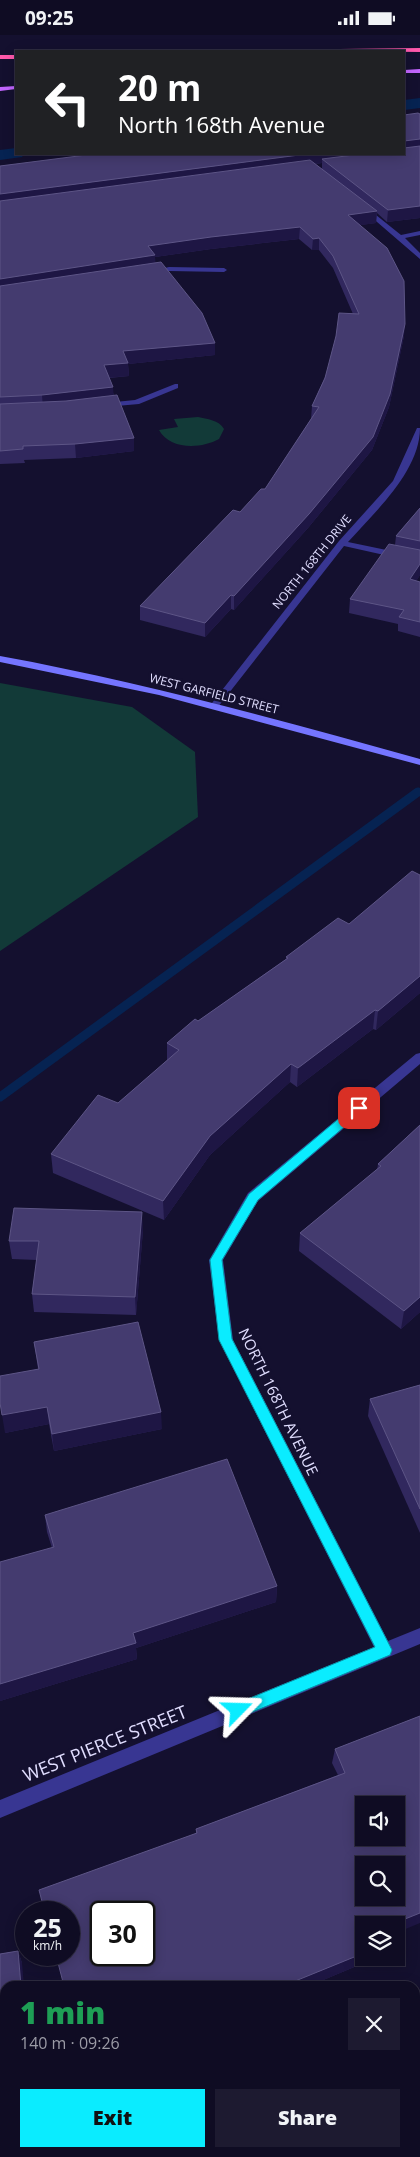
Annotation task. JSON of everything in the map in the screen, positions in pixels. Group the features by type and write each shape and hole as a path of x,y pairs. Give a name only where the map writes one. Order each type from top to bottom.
{"highway":[{"path":"405,50 420,50"},
{"path":"0,57 15,57"}],"main road":[{"path":"405,72 420,71"},
{"path":"0,89 15,88"}],"street":[{"path":"356,202 400,237 420,257"},
{"path":"400,237 420,233"},
{"path":"141,273 169,269 224,270"},
{"path":"99,406 136,402 175,386"},
{"name":"NORTH 168TH DRIVE","path":"215,705 342,543 397,482 420,430"},
{"path":"342,543 420,560"},
{"name":"WEST GARFIELD STREET","path":"0,659 96,677 215,705 420,762"},
{"name":"NORTH 168TH AVENUE","path":"384,1650 226,1340 216,1260 253,1197 420,1057"},
{"name":"WEST PIERCE STREET","path":"0,1809 420,1636"}],"green space":[{"path":"198,417 212,420 222,426 224,429 219,439 204,445 186,446 170,441 159,430 178,427 174,419"},
{"path":"0,683 132,707 195,752 198,817 0,951"}],"building":[{"path":"420,114 420,139 405,141 405,115"},
{"path":"420,146 420,206 388,210 322,159 354,155 405,155 405,148"},
{"path":"86,155 299,155 0,194 0,166"},
{"path":"310,160 377,211 348,215 387,248 404,281 405,324 390,394 373,437 309,514 234,596 231,595 205,623 140,606 233,510 240,512 261,489 265,489 319,407 312,406 325,378 336,336 339,313 359,314 333,256 319,238 313,239 300,227 148,246 155,255 0,279 0,201"},
{"path":"161,262 202,313 215,343 123,351 128,363 104,365 113,387 42,395 0,397 0,286"},
{"path":"117,395 134,438 75,444 23,446 23,449 0,451 0,404 66,401"},
{"path":"420,508 420,541 396,536"},
{"path":"389,544 420,550 420,564 410,579 420,582 420,622 399,617 404,610 350,599"},
{"path":"412,871 420,875 420,976 378,1011 375,1010 298,1068 291,1064 210,1136 163,1201 51,1154 98,1095 118,1103 179,1050 167,1043 195,1019 198,1021 288,958 286,957 338,918 349,924"},
{"path":"420,1125 420,1297 404,1311 300,1233 381,1166 378,1164"},
{"path":"14,1208 142,1212 135,1297 32,1294 39,1241 9,1241"},
{"path":"138,1322 161,1412 52,1434 47,1407 2,1415 0,1376 39,1369 34,1342"},
{"path":"420,1385 420,1509 370,1399"},
{"path":"227,1459 277,1586 133,1633 136,1643 0,1684 0,1562 54,1547 45,1515"},
{"path":"420,1716 420,1913 405,1919 405,1916 355,1916 355,1957 295,1981 63,1981 59,1966 80,1966 80,1901 42,1901 39,1890 197,1833 196,1829 345,1773 335,1749"},
{"path":"15,1952 15,1966 19,1966 21,1981 0,1981 0,1954"}],"waterway":[{"path":"405,105 420,103"},
{"path":"0,155 15,153"},
{"path":"0,1097 418,792"}],"route":[{"path":"238,1710 384,1650 226,1340 216,1260 253,1197 359,1108"}]}
